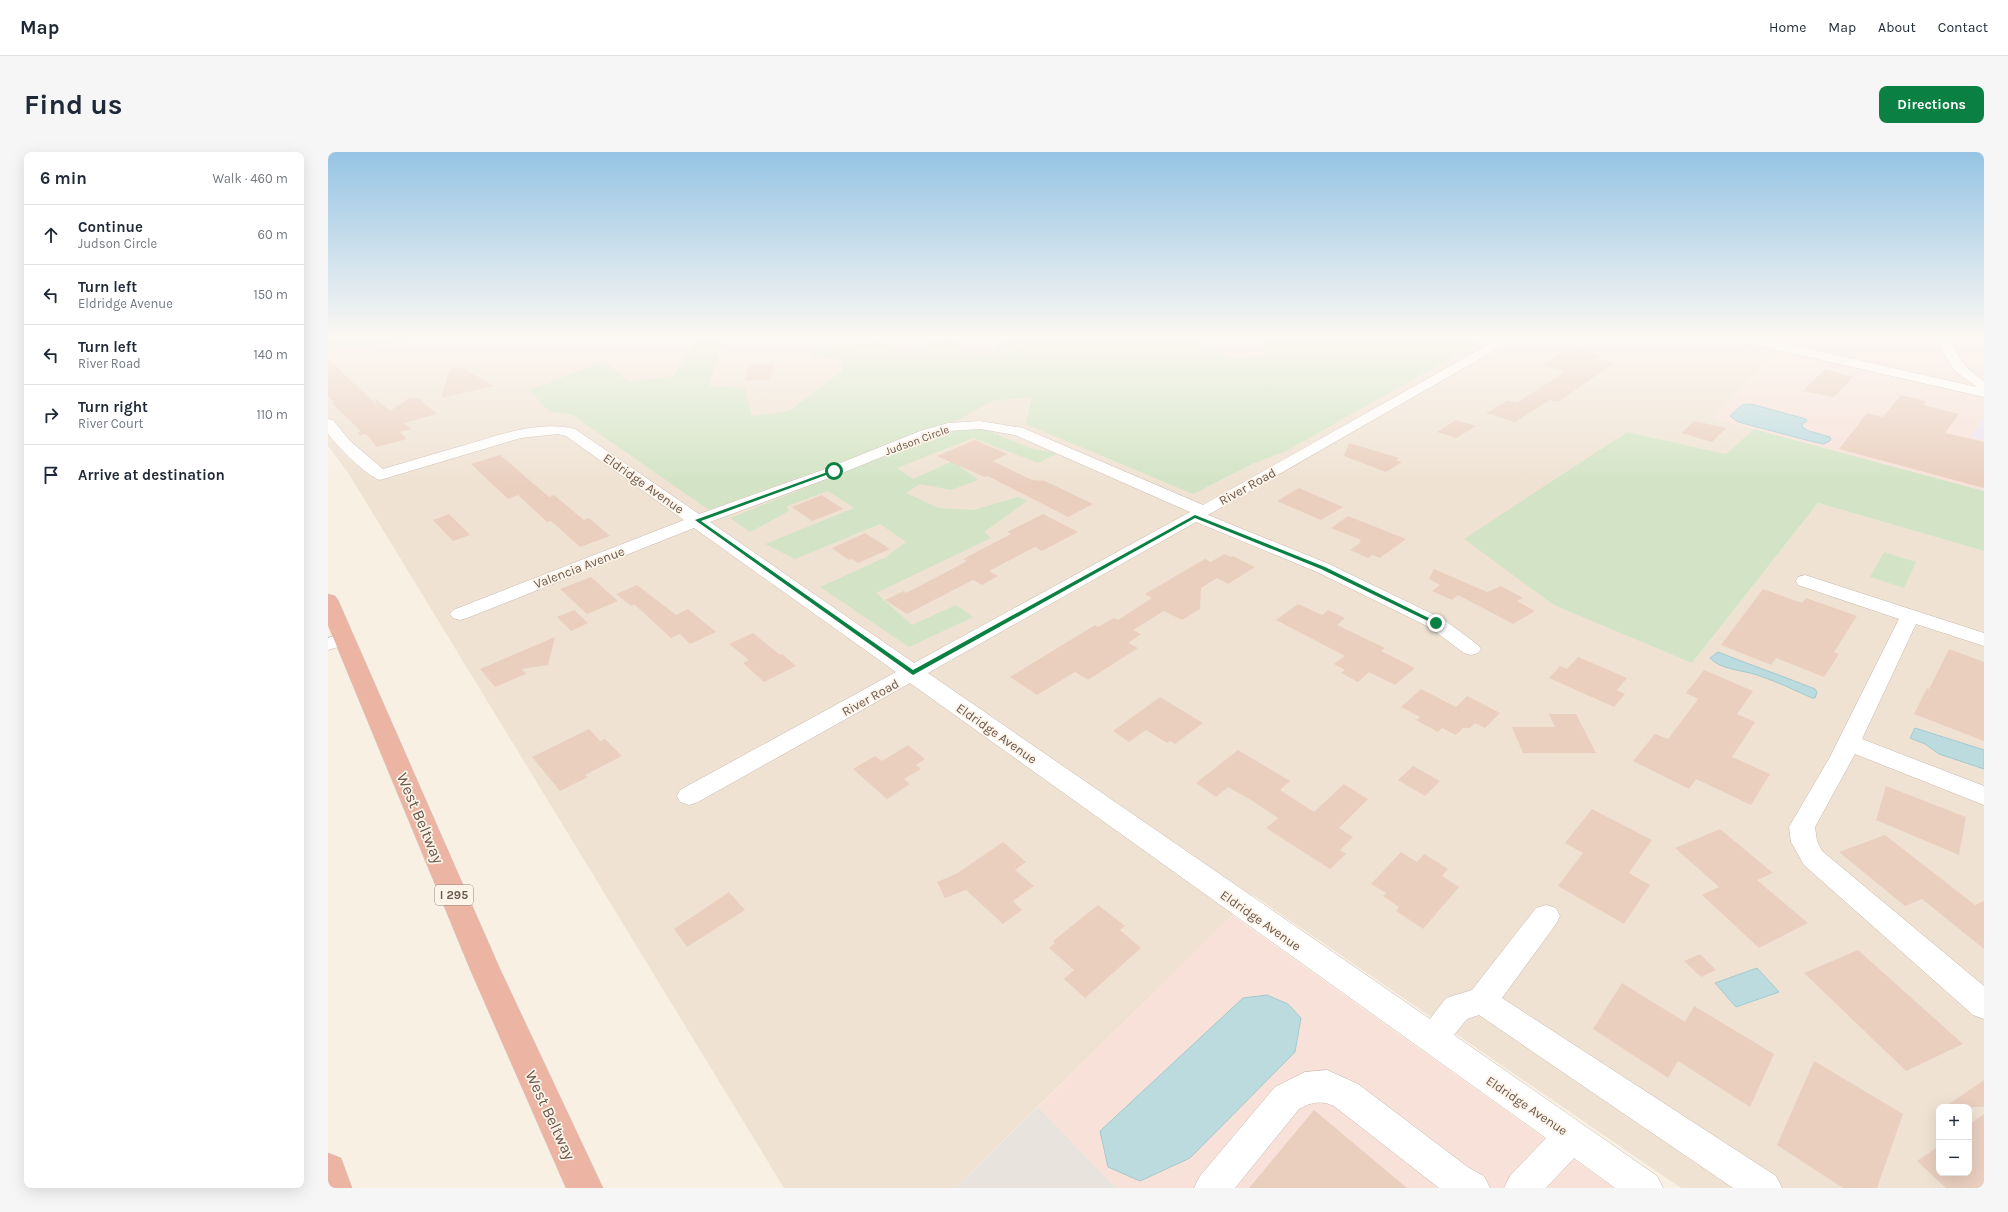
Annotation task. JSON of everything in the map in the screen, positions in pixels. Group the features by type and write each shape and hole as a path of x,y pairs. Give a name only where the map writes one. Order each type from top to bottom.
{"highway":[{"name":"West Beltway","path":"328,600 336,642 464,920 553,1121 585,1188"},
{"path":"328,1171 334,1188"}],"street":[{"name":"River Road","path":"689,796 1199,514 1425,386"},
{"path":"1955,386 1984,393"},
{"name":"Eldridge Avenue","path":"328,423 332,431 380,475 520,434 558,430 570,432 1644,1188"},
{"name":"Judson Circle","path":"697,520 834,471 926,434 948,427 966,425 1000,427 1018,431 1199,514 1323,568 1436,623 1471,649"},
{"name":"Valencia Avenue","path":"460,614 697,520"},
{"path":"1805,581 1910,617 1984,640"},
{"path":"1910,617 1849,743 1802,827 1804,842 1813,858 1984,1005"},
{"path":"1849,743 1984,796"},
{"path":"1432,1040 1457,1008 1482,1001 1546,916"},
{"path":"1482,1001 1764,1188"},
{"path":"1212,1188 1288,1098 1305,1088 1327,1086 1346,1095 1457,1180 1472,1188"},
{"path":"1522,1188 1572,1136"}],"shaded area":[{"path":"328,386 1744,386 1713,418 1754,429 1726,454 1627,432 1465,539 1692,663 1818,503 1984,551 1984,1188 1681,1188 1253,895 955,1188 784,1188 347,471 328,446"},
{"path":"1744,386 1941,386 1984,396 1984,418 1971,437 1984,440 1984,491 1713,418"},
{"path":"1960,386 1984,386 1984,392"},
{"path":"1984,418 1984,440 1971,437"},
{"path":"1232,915 1614,1188 1116,1188 1038,1107"},
{"path":"1038,1107 1116,1188 955,1188"}],"green space":[{"path":"539,386 715,386 745,388 752,416 789,411 822,386 1401,386 1286,451 1254,463 1193,494 1026,424 1032,397 992,401 960,419 709,510 571,414 550,412 529,390"},
{"path":"984,429 1032,449 1058,453 1038,463 973,438 897,468 913,479 953,461 978,480 951,490 920,484 906,493 939,508 974,510 1018,497 1027,501 984,532 991,538 876,593 912,625 956,605 973,617 909,647 820,587 886,557 906,542 880,524 795,559 765,544 854,508 828,491 787,506 789,511 750,532 730,518 917,443 957,430"},
{"path":"1754,429 1984,491 1984,551 1818,503 1692,663 1554,605 1464,539 1627,432 1726,454"},
{"path":"1884,552 1916,562 1904,588 1870,577"}],"water":[{"path":"1751,404 1806,419 1807,421 1803,423 1802,427 1809,431 1830,437 1831,440 1824,444 1814,442 1738,422 1730,416 1742,405"},
{"path":"1718,652 1815,689 1817,692 1815,698 1764,677 1720,665 1710,658"},
{"path":"1915,728 1984,750 1984,769 1939,754 1925,744 1910,738"},
{"path":"1757,968 1779,992 1736,1007 1715,983"},
{"path":"1267,995 1288,1004 1301,1018 1295,1052 1190,1158 1140,1181 1108,1167 1100,1131 1243,998"}],"building":[{"path":"328,386 357,386 376,404 375,398 390,411 409,398 419,398 437,414 404,423 411,429 400,432 407,439 377,447 366,434 359,435 358,433 361,431 332,404 334,402 328,396"},
{"path":"445,386 492,386 441,398"},
{"path":"1543,386 1580,386 1558,402 1550,400 1515,422 1486,413 1508,400 1517,403"},
{"path":"1808,386 1844,386 1834,397 1803,391"},
{"path":"1901,395 1926,401 1923,405 1959,414 1945,433 1984,442 1984,488 1839,449 1867,413 1883,417"},
{"path":"1456,420 1476,426 1456,438 1437,432"},
{"path":"1694,421 1726,428 1712,442 1681,433"},
{"path":"975,440 1007,454 993,461 1032,480 1045,481 1093,504 1068,517 988,476 985,477 937,456"},
{"path":"1349,443 1399,458 1396,460 1402,462 1386,472 1344,456"},
{"path":"500,455 549,497 554,495 584,520 589,518 610,536 580,547 551,521 547,522 518,495 508,499 471,464"},
{"path":"1299,488 1343,507 1321,520 1277,501"},
{"path":"822,495 843,509 812,521 792,507"},
{"path":"449,514 470,535 453,541 433,520"},
{"path":"1043,514 1078,532 1042,551 1035,547 989,571 998,576 982,585 973,580 907,614 885,600 904,591 906,593 967,561 963,559 1011,534 1007,532"},
{"path":"1348,516 1406,539 1380,558 1372,555 1368,558 1350,550 1361,542 1359,542 1361,540 1331,528"},
{"path":"865,533 890,549 858,563 852,559 849,560 832,548"},
{"path":"1224,554 1231,557 1233,556 1255,567 1228,584 1217,578 1201,588 1200,609 1182,620 1164,611 1133,630 1141,634 1128,643 1138,648 1088,680 1075,672 1037,695 1010,677 1095,625 1098,627 1114,618 1118,620 1152,598 1145,594 1205,559 1211,562"},
{"path":"1434,569 1487,592 1501,586 1523,598 1517,601 1535,611 1513,624 1458,595 1452,600 1432,591 1440,585 1429,579"},
{"path":"591,577 618,601 587,614 560,589"},
{"path":"637,585 676,615 688,609 716,632 690,644 680,634 671,638 634,604 631,606 616,594"},
{"path":"1763,589 1802,603 1806,598 1857,616 1834,652 1839,654 1824,677 1776,658 1771,665 1721,645"},
{"path":"1298,604 1322,615 1328,610 1345,618 1337,625 1385,648 1381,651 1415,668 1395,685 1369,672 1358,682 1341,673 1345,670 1334,664 1345,656 1276,620"},
{"path":"574,610 588,623 571,631 557,617"},
{"path":"753,633 796,666 764,682 743,663 749,660 729,644"},
{"path":"555,637 548,665 522,669 526,674 495,687 480,669"},
{"path":"1949,649 1984,662 1984,741 1914,714 1927,688 1929,689"},
{"path":"1578,657 1627,678 1617,690 1625,694 1614,707 1549,678 1560,666 1567,669"},
{"path":"1704,670 1753,691 1737,714 1755,722 1732,757 1770,774 1751,805 1696,779 1689,789 1633,761 1655,734 1668,739 1698,699 1686,693"},
{"path":"1421,689 1456,707 1467,696 1500,713 1485,728 1475,723 1470,728 1463,728 1456,735 1442,728 1438,732 1416,720 1420,717 1401,707"},
{"path":"1160,697 1203,723 1175,744 1170,741 1167,743 1146,730 1129,742 1113,731"},
{"path":"1549,714 1576,714 1596,753 1523,753 1512,727 1555,727"},
{"path":"589,729 600,741 605,739 622,756 585,775 588,777 560,791 532,757"},
{"path":"908,745 925,759 916,765 921,769 904,779 910,784 887,799 853,769 875,756 882,761"},
{"path":"1238,750 1290,781 1280,790 1314,812 1344,784 1368,799 1339,828 1353,837 1340,850 1346,854 1330,869 1266,828 1278,818 1251,800 1228,787 1216,797 1196,783"},
{"path":"1413,766 1440,781 1425,796 1398,780"},
{"path":"1886,786 1966,817 1959,855 1876,820"},
{"path":"1592,809 1652,840 1629,873 1650,885 1624,924 1558,886 1583,853 1565,843"},
{"path":"1720,829 1773,873 1757,880 1808,923 1759,948 1702,895 1719,887 1675,848"},
{"path":"1885,835 1975,905 1984,901 1984,949 1922,899 1905,906 1839,852"},
{"path":"1003,842 1026,862 1015,870 1034,886 1013,901 1022,910 1003,924 966,890 945,898 937,882 956,874"},
{"path":"1401,852 1417,862 1424,854 1448,869 1442,876 1459,887 1423,929 1396,911 1399,907 1383,896 1386,893 1371,884"},
{"path":"729,892 745,910 687,947 674,929"},
{"path":"1098,905 1125,926 1120,930 1141,948 1085,998 1064,979 1074,970 1049,948 1055,943 1053,941"},
{"path":"1858,950 1963,1044 1906,1071 1804,973"},
{"path":"1700,954 1716,970 1701,977 1684,961"},
{"path":"1622,983 1685,1022 1694,1006 1774,1054 1750,1107 1678,1061 1668,1078 1593,1029"},
{"path":"1814,1061 1903,1114 1877,1188 1843,1188 1777,1145"},
{"path":"1984,1080 1984,1107 1972,1107 1972,1104 1949,1104"},
{"path":"1314,1110 1407,1188 1249,1188"},
{"path":"1984,1114 1984,1188 1946,1188 1917,1161 1936,1148 1936,1176 1972,1176 1972,1123"}],"route":[{"path":"834,471 697,520 913,673 1195,516 1323,568 1436,623"}]}
